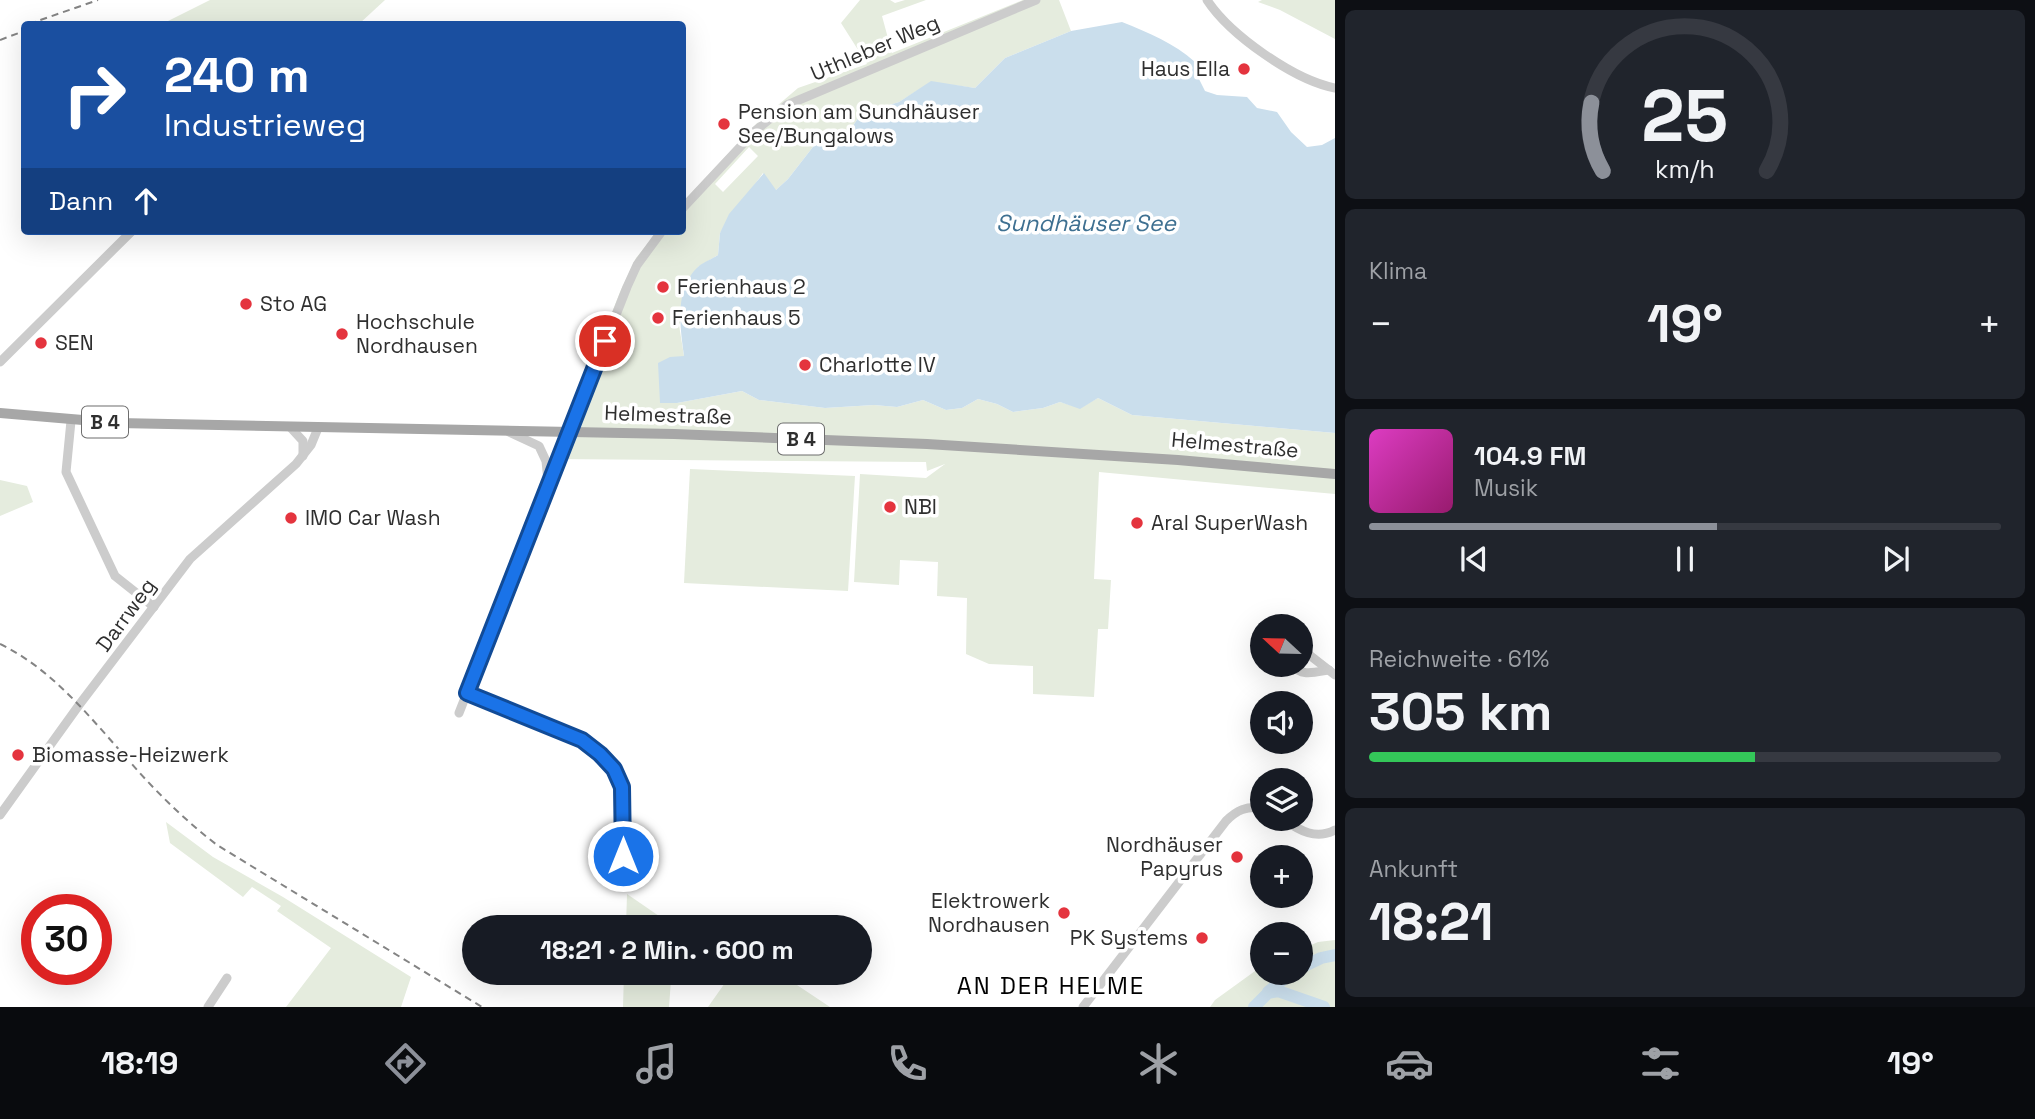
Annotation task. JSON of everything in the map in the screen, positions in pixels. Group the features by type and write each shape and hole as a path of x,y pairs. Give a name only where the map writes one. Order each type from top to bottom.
{"main road":[{"name":"Helmestraße","path":"0,413 71,421 291,428 569,432 927,444 1178,460 1335,474"}],"street":[{"name":"Uthleber Weg","path":"686,205 755,131 787,105 1036,0"},
{"path":"1207,0 1221,18 1251,44 1281,64 1323,86 1335,88"},
{"path":"0,362 128,235"},
{"path":"459,713 637,265 659,235"},
{"path":"71,421 66,472 115,576 154,607"},
{"path":"291,428 303,440 302,457"},
{"name":"Darrweg","path":"0,815 190,559 302,457 318,428"},
{"path":"507,431 539,446 546,461 548,485"},
{"path":"1313,658 1332,673"},
{"path":"1313,673 1332,673"},
{"path":"467,693 582,740 614,769 622,787 623,883"},
{"path":"1083,1007 1226,821 1235,812 1250,809"},
{"path":"1306,831 1320,835 1335,830"},
{"path":"208,1007 227,978"}],"shaded area":[{"path":"210,0 385,0 362,21 168,21"},
{"path":"860,0 890,0 895,3 926,0 882,16 892,53 1023,0 1059,0 1071,31 1005,58 975,88 931,82 899,102 861,114 848,133 816,143 775,191 763,173 720,233 718,255 698,267 679,325 684,356 660,403 677,403 742,391 759,400 825,408 874,405 897,407 923,400 946,410 962,408 978,399 1013,412 1043,408 1060,402 1080,408 1098,398 1132,415 1335,433 1335,494 1099,472 1094,579 1111,580 1108,629 1098,629 1094,697 1033,694 1033,666 989,664 966,654 967,598 937,596 938,562 900,560 899,585 854,582 860,474 926,478 945,464 927,471 926,462 554,459 636,258 655,235 686,235 686,199 757,123 798,88 867,64 841,23","holes":["749,147 758,156 723,192 715,184"]},
{"path":"1335,0 1335,39 1280,10 1258,2"},
{"path":"690,469 855,476 848,591 684,583"},
{"path":"0,480 27,486 33,502 0,516"},
{"path":"166,822 213,857 411,977 401,1007 286,1007 331,948 277,911 281,906 252,887 243,897 170,843"},
{"path":"627,894 658,915 626,915"},
{"path":"1335,940 1335,1007 1210,1007 1215,1000 1250,975 1250,985 1313,985 1313,944"},
{"path":"624,985 671,985 669,1007 623,1007"},
{"path":"724,985 797,985 830,1007 708,1007"}],"water":[{"name":"Sundhäuser See","path":"1122,22 1161,39 1187,55 1195,62 1196,73 1205,91 1217,95 1247,97 1257,108 1277,112 1291,132 1307,147 1322,145 1335,138 1335,433 1132,415 1098,398 1080,409 1060,402 1043,408 1013,412 978,399 962,408 946,410 923,400 897,407 874,405 825,408 759,400 742,391 677,403 660,403 658,363 670,357 684,356 681,308 686,285 699,266 718,255 720,233 729,214 764,173 776,190 816,143 848,133 861,114 899,102 931,81 975,88 1005,58 1071,31"}],"waterway":[{"path":"1313,962 1335,955"},
{"path":"1268,992 1276,985"},
{"path":"1254,1007 1268,993 1278,991 1324,1007"}],"railway":[{"path":"38,21 98,0"},
{"path":"0,40 21,32"},
{"path":"0,644 20,655 55,682 87,713 161,796 217,845 482,1007"}],"place":[{"name":"Haus Ella","path":"1244,69"},
{"name":"Pension am Sundhäuser See/Bungalows","path":"724,124"},
{"name":"Ferienhaus 2","path":"663,287"},
{"name":"Sto AG","path":"246,304"},
{"name":"Ferienhaus 5","path":"658,318"},
{"name":"Hochschule Nordhausen","path":"342,334"},
{"name":"SEN","path":"41,343"},
{"name":"Charlotte IV","path":"805,365"},
{"name":"NBI","path":"890,507"},
{"name":"IMO Car Wash","path":"291,518"},
{"name":"Aral SuperWash","path":"1137,523"},
{"name":"Biomasse-Heizwerk","path":"18,755"},
{"name":"Nordhäuser Papyrus","path":"1237,857"},
{"name":"Elektrowerk Nordhausen","path":"1064,913"},
{"name":"PK Systems","path":"1202,938"}],"district":[{"name":"AN DER HELME","path":"1051,986"}],"route":[{"path":"605,341 467,693 582,740 600,754 614,769 622,787 623,856"}]}
